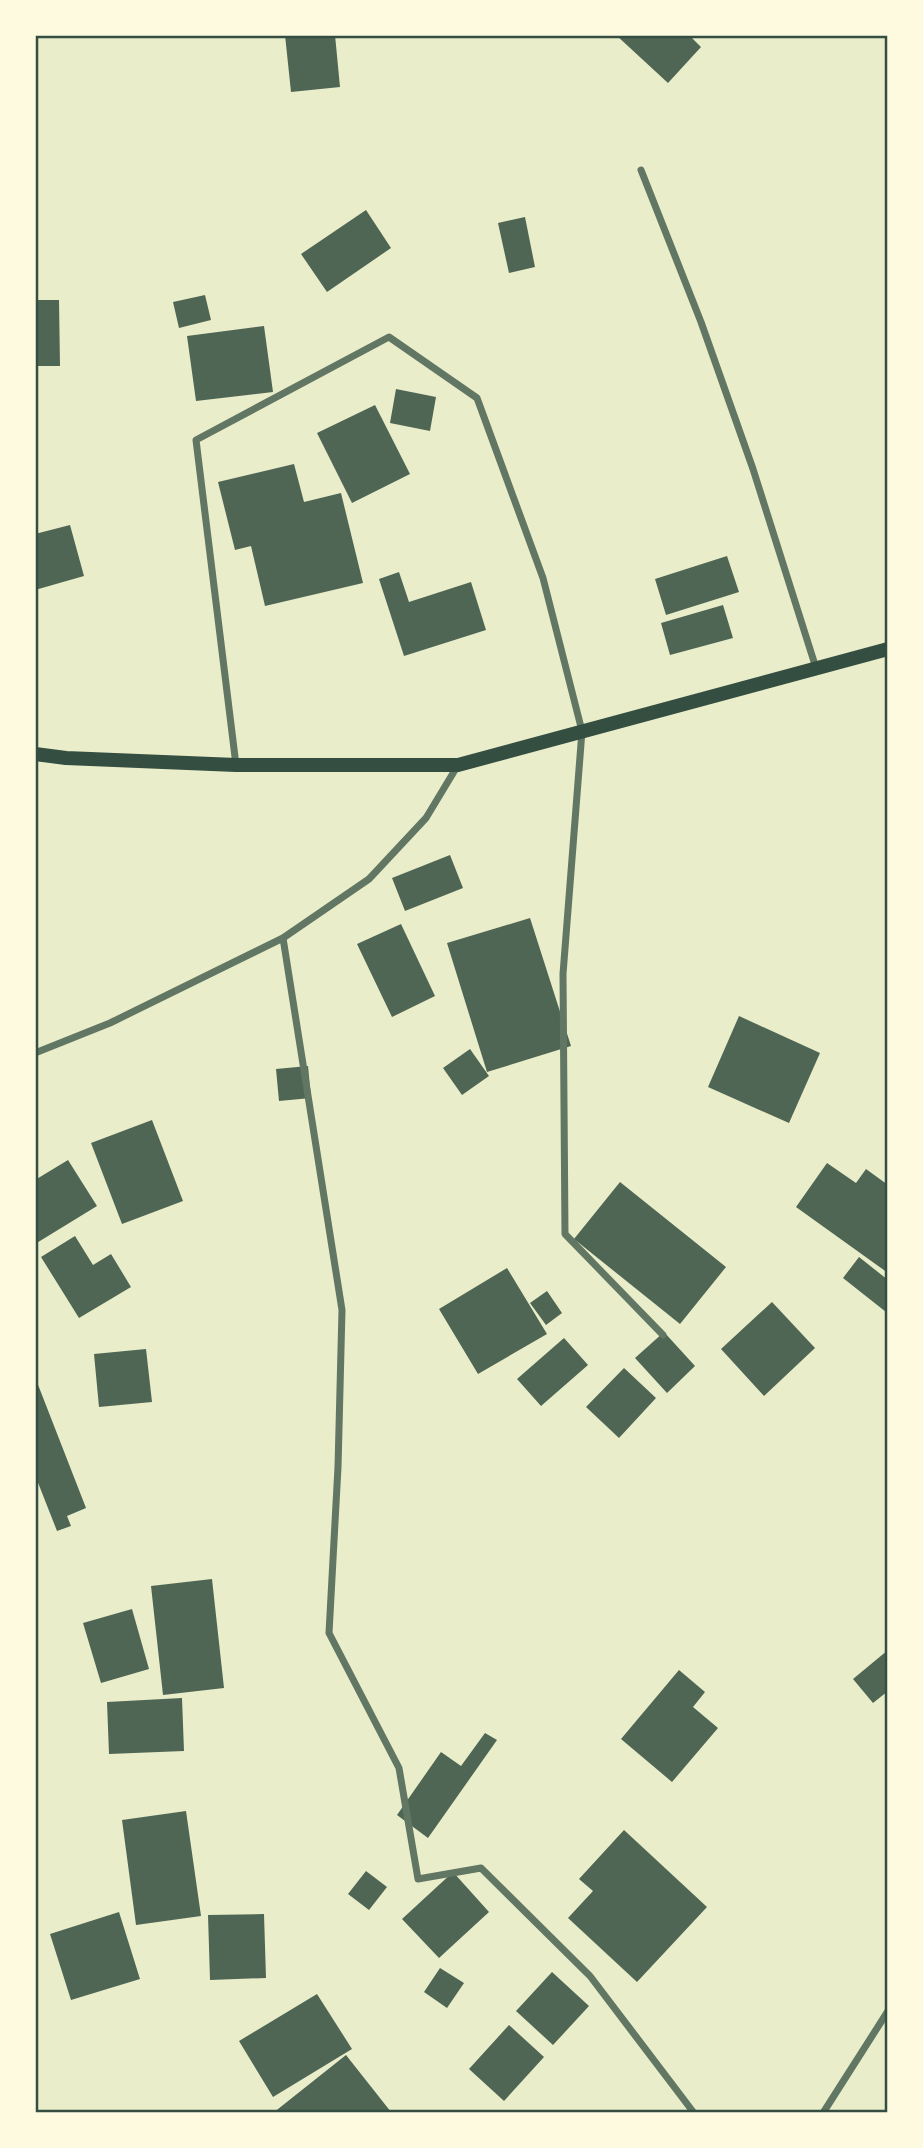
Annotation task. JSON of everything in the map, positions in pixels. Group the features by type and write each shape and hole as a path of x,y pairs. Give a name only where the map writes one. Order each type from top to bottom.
{"main road":[{"path":"35,754 66,758 236,765 458,765 888,649"}],"street":[{"path":"641,170 701,322 753,469 817,669"},
{"path":"236,765 196,440 389,337 477,398 543,578 582,731 563,974 565,1234 663,1335"},
{"path":"35,1053 110,1023 283,938 369,879 426,818 458,765"},
{"path":"283,938 342,1310 338,1467 329,1633 399,1768 418,1879 481,1868 590,1976 694,2113"},
{"path":"823,2113 888,2011"}],"building":[{"path":"285,35 335,35 340,87 291,92"},
{"path":"616,35 689,35 701,47 668,83"},
{"path":"366,210 391,248 327,292 301,254"},
{"path":"525,217 535,267 509,273 498,223"},
{"path":"205,295 211,320 179,328 173,302"},
{"path":"35,300 59,300 60,366 35,366"},
{"path":"264,326 273,392 196,401 187,336"},
{"path":"396,389 436,397 430,431 390,423"},
{"path":"375,405 410,474 352,503 317,433"},
{"path":"294,464 304,502 341,493 363,583 265,606 251,546 235,550 218,482"},
{"path":"70,525 84,576 35,590 35,534"},
{"path":"727,556 739,592 666,615 655,579"},
{"path":"399,572 409,602 471,582 486,630 404,656 379,579"},
{"path":"723,605 733,638 670,655 661,623"},
{"path":"450,855 463,888 405,911 392,878"},
{"path":"530,918 571,1046 487,1072 447,943"},
{"path":"401,924 435,996 392,1017 357,944"},
{"path":"739,1016 820,1053 789,1123 708,1087"},
{"path":"470,1049 489,1076 462,1095 443,1068"},
{"path":"308,1066 311,1098 279,1101 276,1069"},
{"path":"152,1120 183,1201 122,1224 91,1143"},
{"path":"68,1160 97,1206 35,1244 35,1180"},
{"path":"827,1163 856,1183 866,1169 888,1185 888,1273 796,1207"},
{"path":"620,1182 726,1267 680,1324 574,1239"},
{"path":"75,1236 93,1265 111,1254 131,1287 79,1318 41,1257"},
{"path":"859,1257 888,1280 886,1312 843,1278"},
{"path":"507,1268 547,1334 478,1374 439,1309"},
{"path":"547,1291 562,1313 546,1325 530,1303"},
{"path":"772,1302 815,1348 764,1396 721,1349"},
{"path":"664,1332 695,1366 667,1393 635,1358"},
{"path":"564,1338 588,1365 541,1406 517,1379"},
{"path":"146,1349 152,1402 99,1407 94,1354"},
{"path":"624,1368 656,1398 619,1438 586,1407"},
{"path":"35,1377 86,1508 67,1516 71,1526 57,1531 35,1475"},
{"path":"212,1579 224,1688 163,1695 151,1586"},
{"path":"132,1609 149,1669 101,1683 83,1623"},
{"path":"888,1650 888,1691 873,1703 853,1679"},
{"path":"679,1670 705,1692 693,1707 718,1728 672,1782 621,1739"},
{"path":"182,1698 184,1751 109,1754 107,1702"},
{"path":"485,1733 497,1740 428,1838 397,1815 441,1752 461,1766"},
{"path":"186,1811 201,1916 136,1925 122,1820"},
{"path":"624,1830 707,1907 637,1982 568,1918 593,1891 579,1879"},
{"path":"366,1871 387,1887 369,1910 348,1894"},
{"path":"453,1872 489,1912 439,1958 402,1919"},
{"path":"119,1912 140,1979 71,2000 50,1934"},
{"path":"264,1914 266,1978 210,1980 208,1915"},
{"path":"440,1968 464,1983 447,2008 424,1992"},
{"path":"552,1972 589,2006 553,2045 516,2011"},
{"path":"317,1994 352,2049 273,2097 239,2041"},
{"path":"509,2025 544,2057 504,2101 469,2069"},
{"path":"346,2055 391,2112 273,2113"}]}
